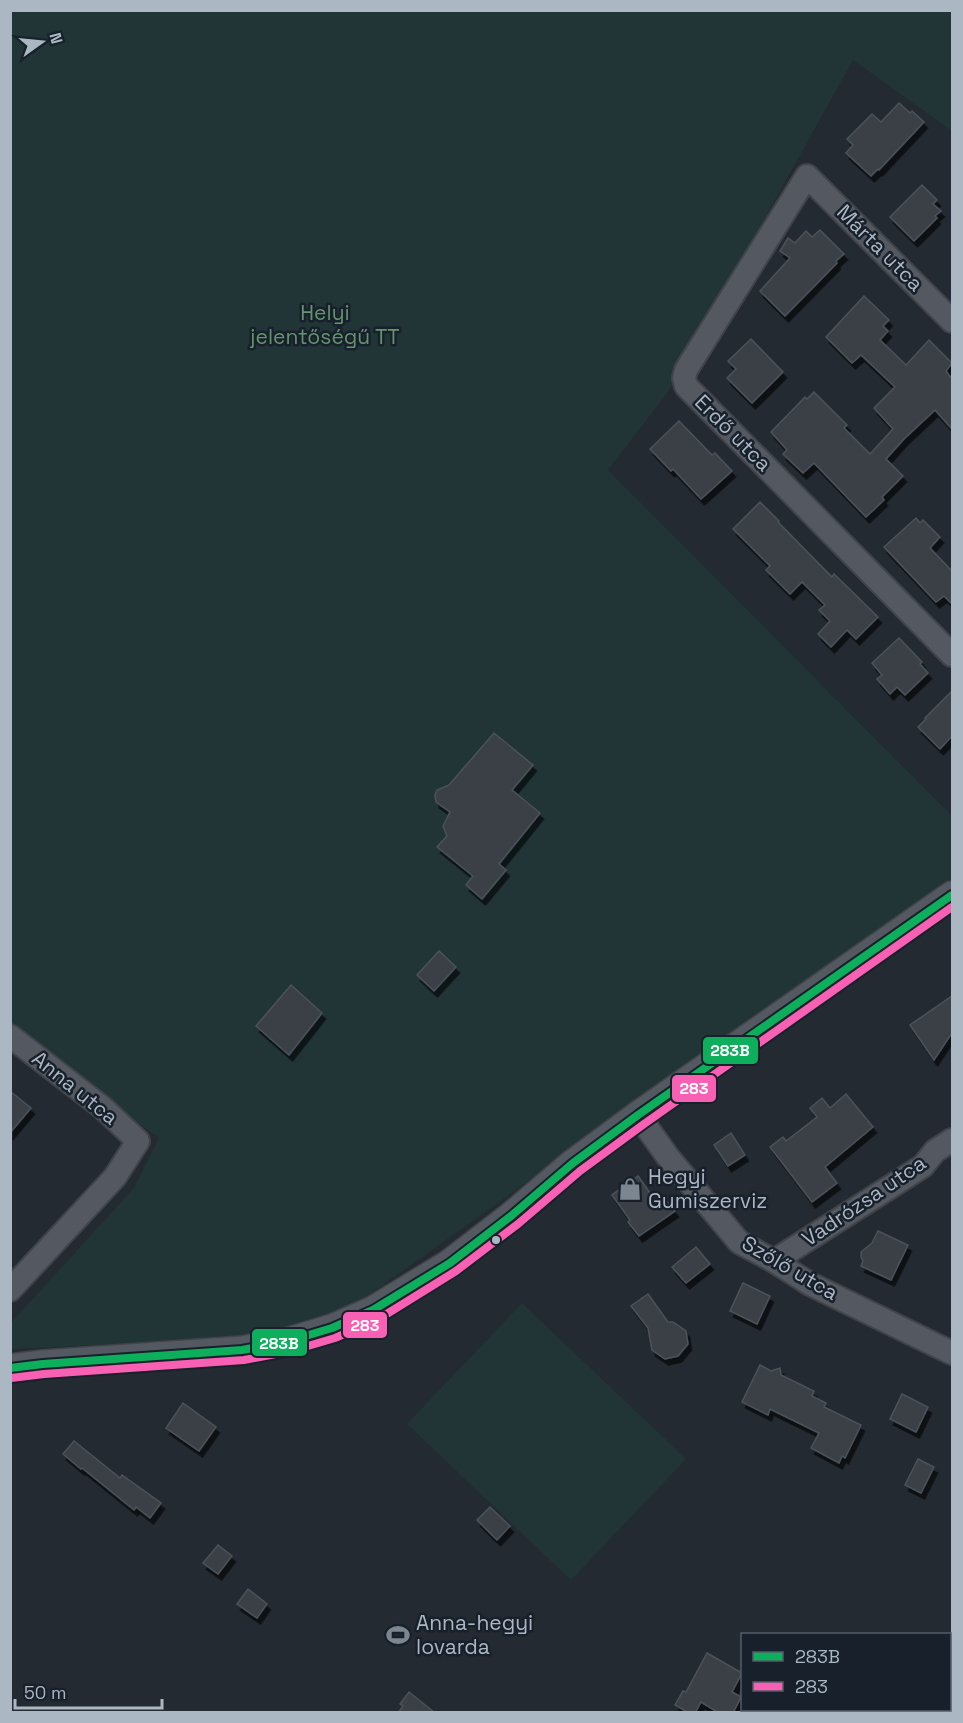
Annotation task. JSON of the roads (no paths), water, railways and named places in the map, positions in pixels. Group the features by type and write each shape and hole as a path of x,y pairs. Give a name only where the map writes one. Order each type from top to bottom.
{"street":[{"name":"Márta utca","path":"807,176 952,321"},
{"name":"Erdő utca","path":"807,176 686,370 684,378 686,386 952,655"},
{"path":"10,1368 242,1350 289,1341 332,1328 373,1310 450,1263 511,1216 573,1163 638,1115 952,895"},
{"name":"Anna utca","path":"10,1036 103,1108 138,1141 115,1177 10,1290"},
{"name":"Szőlő utca","path":"638,1115 668,1157 739,1242 810,1284 952,1353"},
{"name":"Vadrózsa utca","path":"774,1261 923,1166 935,1151 952,1140"}],"place":[{"name":"Hegyi Gumiszerviz","path":"630,1189"},
{"name":"Anna-hegyi lovarda","path":"398,1635"}],"park label":[{"name":"Helyi jelentőségű TT","path":"325,325"}]}
